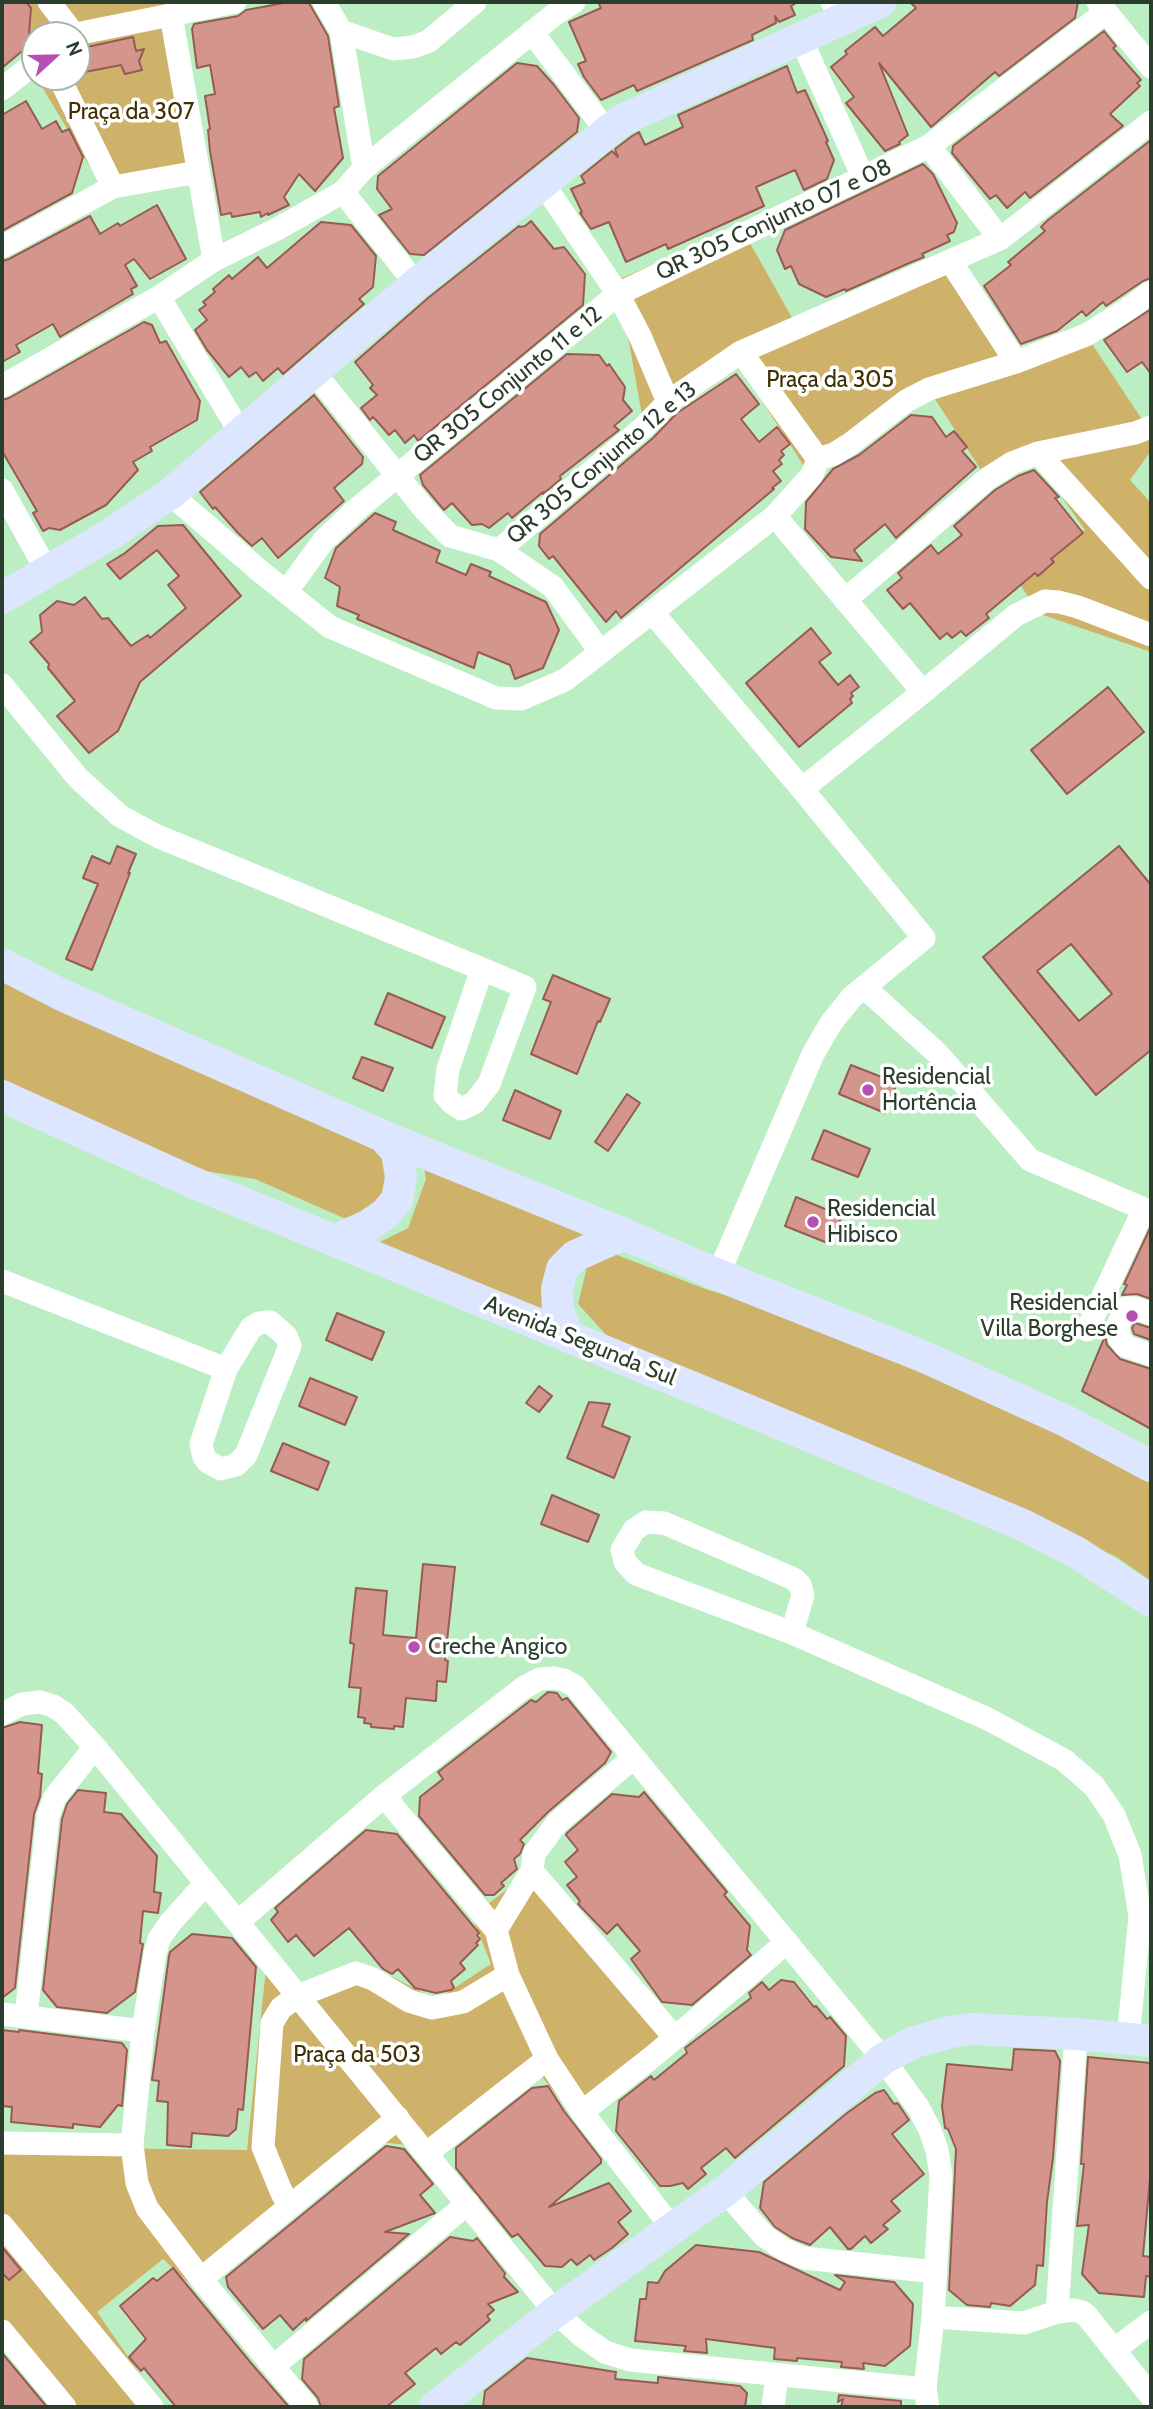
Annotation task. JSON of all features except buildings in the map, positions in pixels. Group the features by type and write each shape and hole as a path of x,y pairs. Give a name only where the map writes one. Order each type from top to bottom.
{"main road":[{"path":"2,598 109,535 170,494 416,284 607,132 635,113 801,39 838,10 880,2"},
{"path":"2,964 62,995 383,1136 718,1275 920,1355 1066,1420 1151,1466"},
{"name":"Avenida Segunda Sul","path":"2,1096 194,1183 1023,1525 1076,1552 1151,1601"},
{"path":"336,1240 385,1214 397,1199 401,1177 397,1152 383,1136"},
{"path":"568,1337 558,1310 556,1289 562,1269 575,1256 624,1234"},
{"path":"435,2407 555,2312 725,2191 883,2059 914,2042 970,2029 1140,2040"}],"street":[{"path":"49,2 63,21"},
{"path":"91,30 235,2"},
{"path":"324,2 341,32 364,168"},
{"path":"341,32 393,49 413,47 429,41 475,2"},
{"path":"2,386 159,297 214,260 343,192 364,168 574,2"},
{"path":"1102,7 1151,67"},
{"name":"QR 305 Conjunto 07 e 08","path":"618,294 929,146 1102,7"},
{"path":"171,15 214,260"},
{"path":"532,33 607,132"},
{"path":"801,39 863,177"},
{"path":"2,89 21,74"},
{"path":"67,91 113,187"},
{"name":"QR 305 Conjunto 12 e 13","path":"499,550 644,427 668,402 741,352 1000,240 1151,122"},
{"path":"929,146 1000,240"},
{"path":"2,247 113,187 198,172"},
{"path":"542,182 618,294 668,402"},
{"path":"343,192 416,284"},
{"path":"951,262 1016,362"},
{"path":"818,459 834,454 850,444 906,401 929,389 1016,362 1086,335 1151,292"},
{"name":"QR 305 Conjunto 11 e 12","path":"286,592 324,540 357,509 618,294"},
{"path":"159,297 240,432"},
{"path":"741,352 818,459"},
{"path":"313,371 425,510 450,536 499,550 553,587 600,651"},
{"path":"845,600 987,479 1012,463 1038,453 1135,433 1151,427"},
{"path":"1038,453 1151,578"},
{"path":"170,494 330,626 496,698 521,699 565,680 775,516 812,475 818,459"},
{"path":"2,490 47,571"},
{"path":"775,516 923,692"},
{"path":"802,789 1016,615 1045,601 1078,607 1151,635"},
{"path":"652,612 924,938 841,1009 813,1054 718,1275"},
{"path":"2,685 78,778 120,816 157,835 482,969 525,987 489,1084 474,1103 461,1109 446,1095 448,1069 482,969"},
{"path":"865,988 938,1054 1030,1160 1148,1211 1087,1330"},
{"path":"2,1281 226,1369"},
{"path":"1151,1314 1136,1308 1126,1308 1118,1325 1119,1337 1125,1346 1151,1356"},
{"path":"270,1322 286,1336 290,1346 246,1455 236,1465 224,1469 208,1462 201,1450 201,1444 226,1369 251,1328 259,1323 270,1322"},
{"path":"792,1633 803,1595 800,1585 787,1574 664,1523 646,1522 634,1530 622,1550 625,1562 636,1574 792,1633 988,1719 1064,1760 1094,1786 1114,1815 1129,1856 1140,1916 1140,2040"},
{"path":"2,1714 22,1704 40,1702 64,1713 95,1747 555,2312 582,2336 605,2352 629,2360 777,2375 927,2398 941,2176 937,2150 918,2107 883,2059 576,1686 554,1678 540,1679 523,1688 384,1796 238,1922"},
{"path":"26,2017 48,1816 55,1797 95,1747"},
{"path":"496,1930 532,1871 534,1854 557,1824 634,1757"},
{"path":"384,1796 496,1930 508,1975 547,2059 582,2112 673,2229"},
{"path":"532,1871 675,2038"},
{"path":"206,1883 159,1939 143,2031 132,2145 136,2183 147,2208 201,2279 307,2407"},
{"path":"582,2112 675,2038 787,1942"},
{"path":"289,2206 264,2147 272,2023 281,2008 298,1996 356,1973 373,1979 409,2001 432,2008 463,2002 508,1975"},
{"path":"2,2014 143,2031"},
{"path":"1057,2312 1076,2034"},
{"path":"427,2153 547,2059"},
{"path":"201,2279 398,2118"},
{"path":"2,2143 132,2145"},
{"path":"725,2191 764,2236 785,2250 804,2258 936,2272"},
{"path":"274,2366 468,2203"},
{"path":"2,2225 152,2407"},
{"path":"933,2317 1024,2323 1057,2312 1074,2310 1087,2316 1151,2396"},
{"path":"1115,2349 1151,2322"},
{"path":"2,2330 65,2407"},
{"path":"773,2407 777,2375"}],"green space":[{"name":"Praça da 307","path":"24,2 254,2 180,19 209,180 95,175 44,91 91,91 91,21 25,21"},
{"name":"Praça da 305","path":"741,227 795,323 950,256 1013,349 1086,335 1151,433 1151,451 1130,480 1151,503 1151,652 1040,614 1021,586 1085,530 1030,452 983,473 929,390 812,479 738,363 644,427 627,331 601,287"},
{"path":"2,974 375,1139 392,1160 379,1204 346,1219 255,1179 205,1171 2,1084"},
{"path":"422,1156 594,1232 551,1315 378,1243 408,1228 426,1179"},
{"path":"609,1252 711,1291 767,1305 1052,1424 1151,1480 1151,1581 1115,1556 609,1338 578,1304 588,1263"},
{"name":"Praça da 503","path":"539,1865 678,2037 577,2121 536,2069 435,2148 370,2141 190,2284 163,2259 97,2312 163,2407 58,2407 2,2340 2,2147 247,2150 268,1949 298,1987 354,1964 393,1977 436,2000 491,1964 472,1916"}],"place":[{"name":"Residencial Hortência","path":"868,1090"},
{"name":"Residencial Hibisco","path":"813,1222"},
{"name":"Residencial Villa Borghese","path":"1132,1316"},
{"name":"Creche Angico","path":"414,1647"}]}
